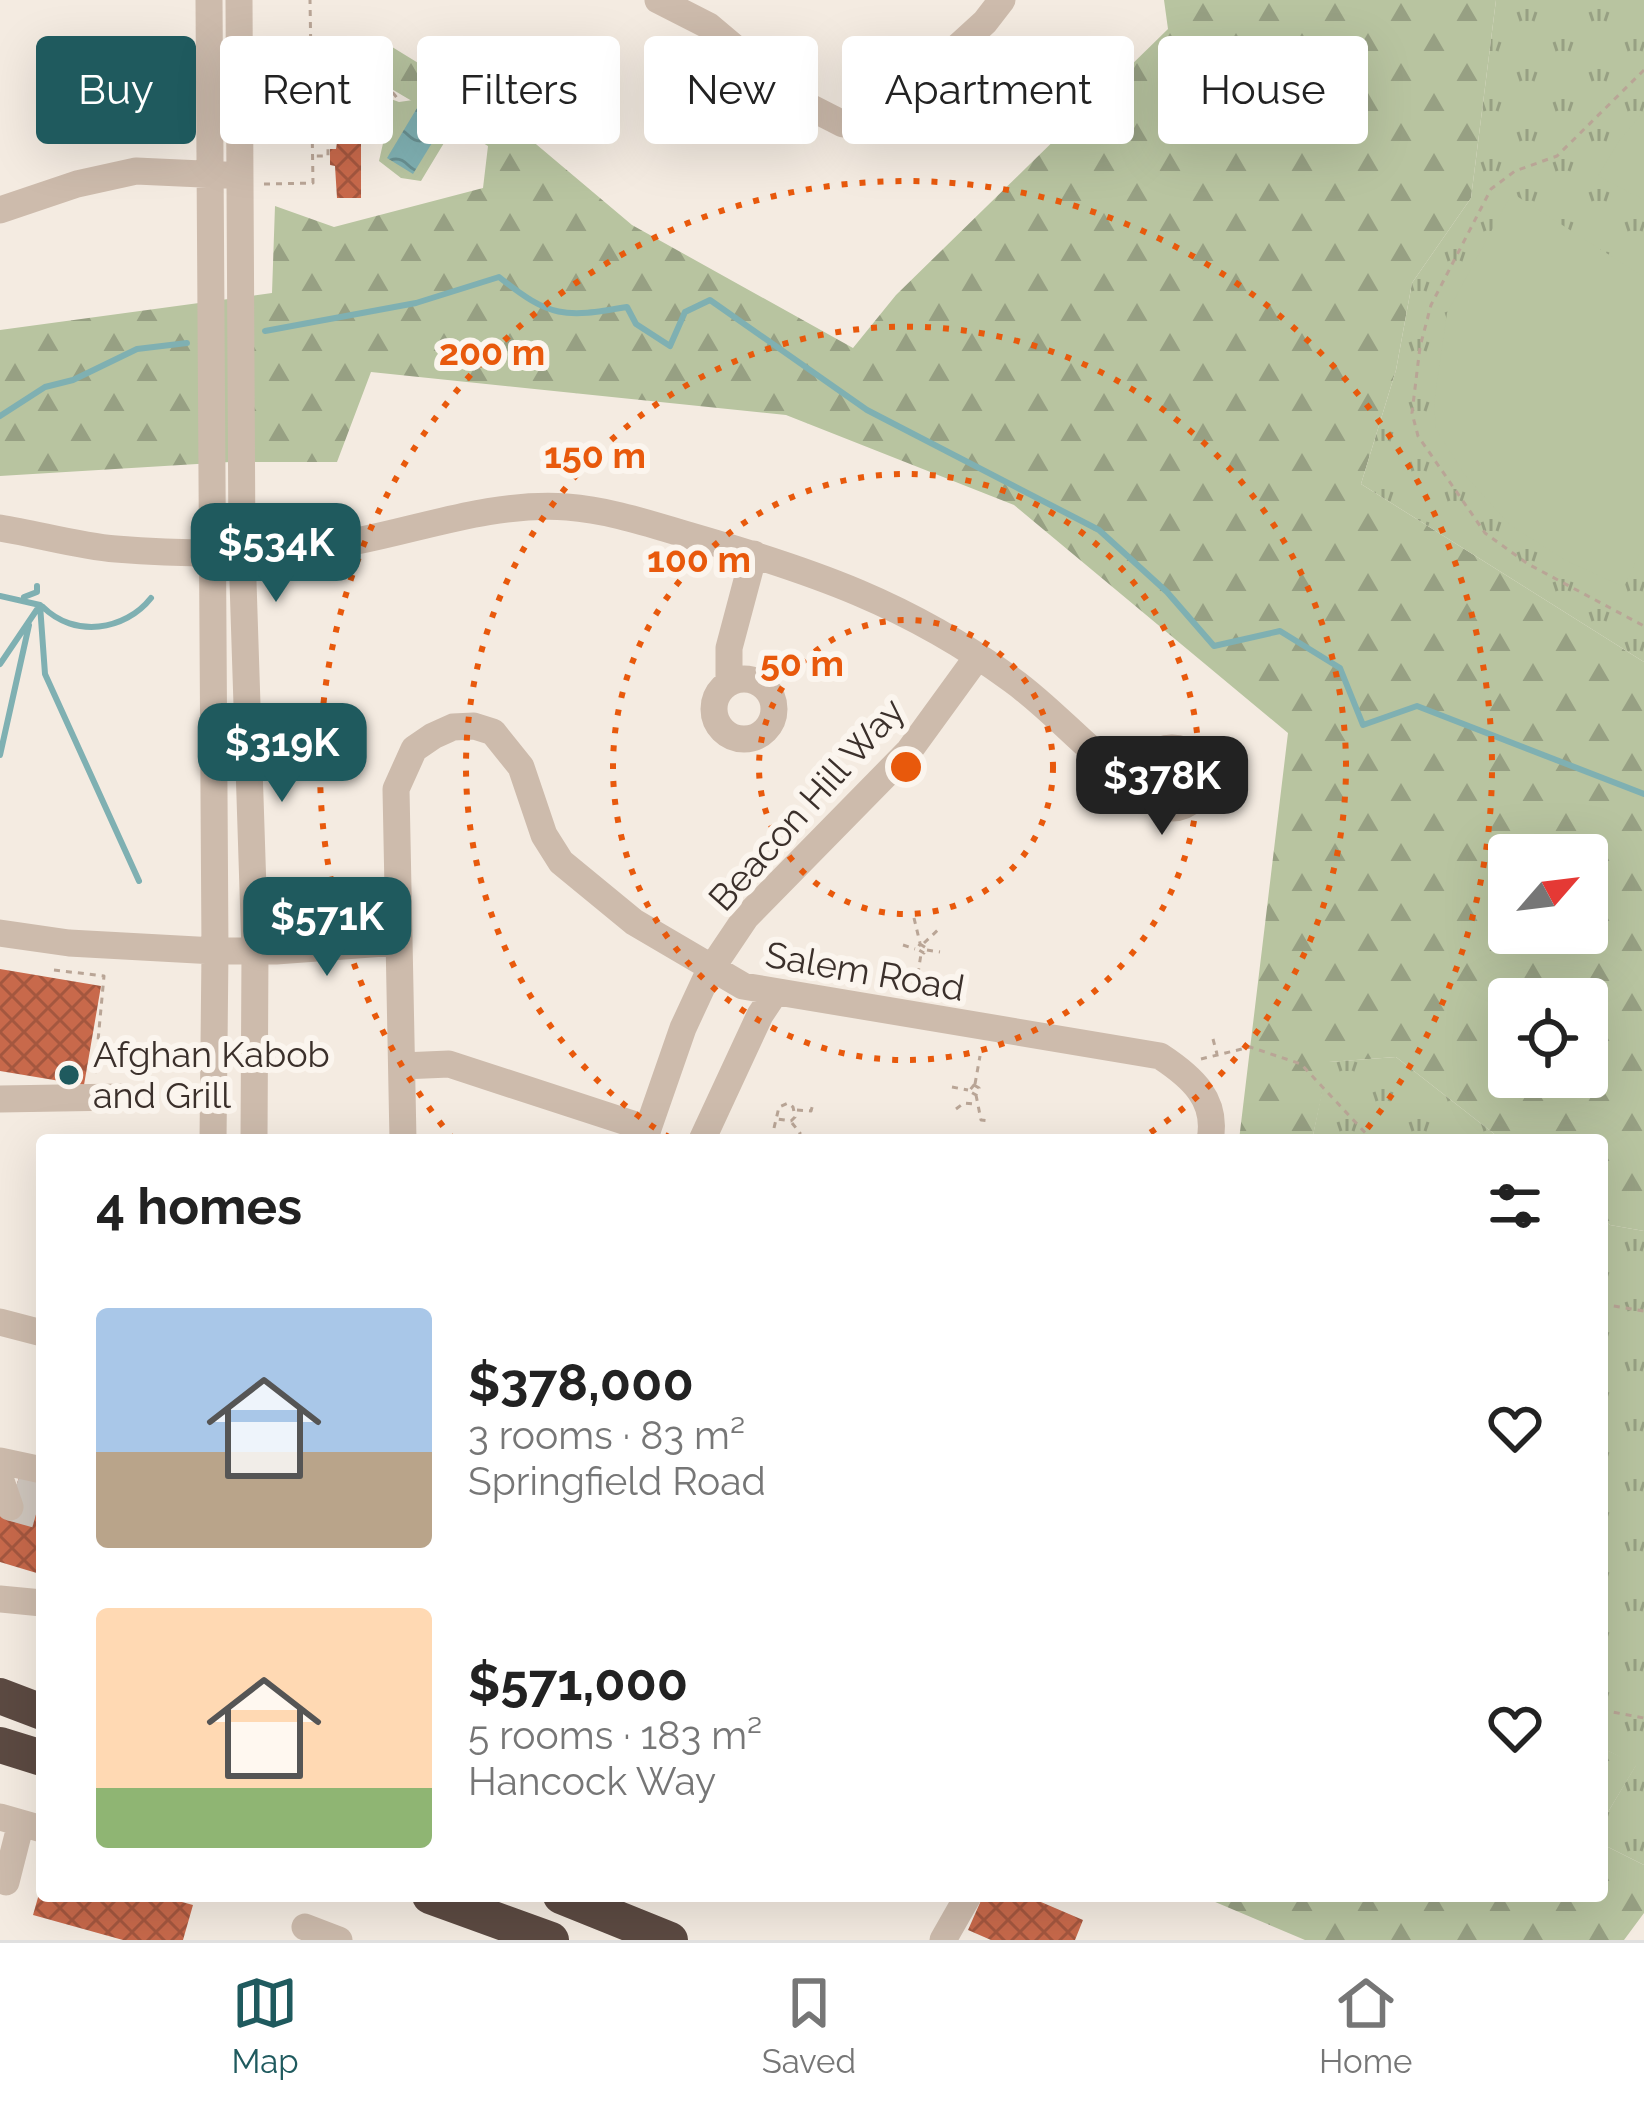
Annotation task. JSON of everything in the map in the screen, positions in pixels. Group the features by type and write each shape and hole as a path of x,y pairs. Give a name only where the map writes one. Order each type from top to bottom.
{"highway":[{"path":"0,1692 36,1689"},
{"path":"0,1692 36,1709"},
{"path":"0,1745 36,1756"},
{"path":"446,1902 551,1940"},
{"path":"575,1902 670,1940"}],"street":[{"path":"208,0 213,1134"},
{"path":"239,0 251,183 242,551 255,951 254,1134"},
{"path":"658,0 710,26 798,101 843,124 880,117 985,22 1002,0"},
{"path":"0,210 76,184 136,171 210,175 251,183"},
{"path":"0,528 114,549 242,551 320,548 458,516 565,507 615,514 754,554 877,598 930,624 1017,683 1102,760 1142,783"},
{"path":"729,682 730,648 754,554"},
{"name":"Beacon Hill Way","path":"646,1134 683,1028 712,968 746,917 909,751 978,656"},
{"name":"Salem Road","path":"404,1134 396,788 414,748 453,727 493,732 521,767 544,835 561,862 634,922 743,986 1160,1056 1184,1071"},
{"path":"0,933 69,943 215,951 398,942"},
{"path":"705,1134 774,994"},
{"path":"403,1066 449,1064 646,1134"},
{"path":"1184,1071 1203,1091 1212,1131"},
{"path":"0,1100 107,1092"},
{"path":"2,1328 36,1332"},
{"path":"0,1599 36,1602"},
{"path":"6,1882 21,1823"},
{"path":"943,1940 965,1902"},
{"path":"305,1927 339,1940"}],"path":[{"path":"310,0 312,36"},
{"path":"1644,70 1557,156 1515,171 1491,188 1431,305 1412,413 1418,436 1485,533 1528,564 1644,626"},
{"path":"393,92 399,102"},
{"path":"251,183 258,187 313,183 313,144"},
{"path":"313,156 328,156 328,144"},
{"path":"914,918 921,948 916,986"},
{"path":"921,948 940,928"},
{"path":"903,945 940,952"},
{"path":"54,970 104,976 107,1092"},
{"path":"1213,1039 1217,1054"},
{"path":"1184,1071 1202,1058 1250,1047 1301,1064 1366,1134"},
{"path":"980,1056 978,1105 981,1120 991,1121"},
{"path":"952,1087 990,1093"},
{"path":"774,1128 784,1096"},
{"path":"956,1109 964,1103 978,1105"},
{"path":"781,1105 811,1111 813,1104"},
{"path":"791,1121 795,1110"},
{"path":"777,1119 791,1121 800,1134"},
{"path":"1608,1305 1644,1311"},
{"path":"1608,1711 1644,1718"}],"green space":[{"path":"1164,0 1496,0 1471,198 1412,283 1396,370 1361,484 1644,662 1644,1231 1608,1224 1608,1134 1494,1134 1396,1057 1329,1062 1313,1134 1240,1134 1288,733 1014,505 786,415 371,372 337,462 230,462 0,476 0,330 272,293 275,206 334,227 483,188 485,144 536,144 632,225 853,348 896,295 1050,144 1134,144 1134,62 1158,39 1158,144 1368,144 1368,36 1161,36 1168,29"},
{"path":"1496,0 1644,0 1644,662 1361,484 1396,370 1412,283 1471,198"},
{"path":"393,48 417,62 417,104 393,90"},
{"path":"417,99 417,144 443,144 421,181 401,178 379,161 383,144 393,144 393,100"},
{"path":"1644,111 1644,200 1598,176"},
{"path":"1512,193 1644,277 1644,544 1624,587 1565,560 1510,525 1465,475 1436,429 1434,403 1447,313"},
{"path":"1396,1057 1494,1134 1313,1134 1328,1062"},
{"path":"1608,1224 1644,1231 1644,1865 1608,1847 1608,1812 1636,1765 1608,1751"},
{"path":"1608,1751 1637,1764 1608,1812"},
{"path":"1608,1847 1644,1865 1644,1913 1624,1940 1305,1940 1215,1902 1608,1902"}],"water":[{"path":"417,108 417,144 431,144 413,174 387,158"}],"building":[{"path":"337,144 361,144 361,198 337,198 335,166 330,165 330,149"},
{"path":"0,969 101,986 84,1085 0,1071"},
{"path":"19,1477 36,1481 36,1573 0,1562 0,1515 7,1517"},
{"path":"37,1902 193,1905 183,1940 123,1940 33,1915"},
{"path":"980,1902 1041,1902 1083,1920 1075,1940 991,1940 968,1930"}],"waterway":[{"path":"265,331 416,303 499,277 532,301 558,312 627,307 636,324 670,346 685,312 710,300 867,410 1099,530 1167,592 1214,646 1280,631 1340,668 1363,725 1417,706 1644,794"},
{"path":"0,416 45,387 73,380 137,349 187,343"},
{"path":"24,597 37,592 37,586"},
{"path":"0,596 40,605 0,664"},
{"path":"43,607 69,623 99,626 128,618 151,598"},
{"path":"40,605 45,674 139,881"},
{"path":"0,755 29,625"}],"tunnel":[{"path":"16,1486 36,1493"},
{"path":"10,1507 36,1514"}],"place":[{"name":"Afghan Kabob and Grill","path":"69,1075"}]}
